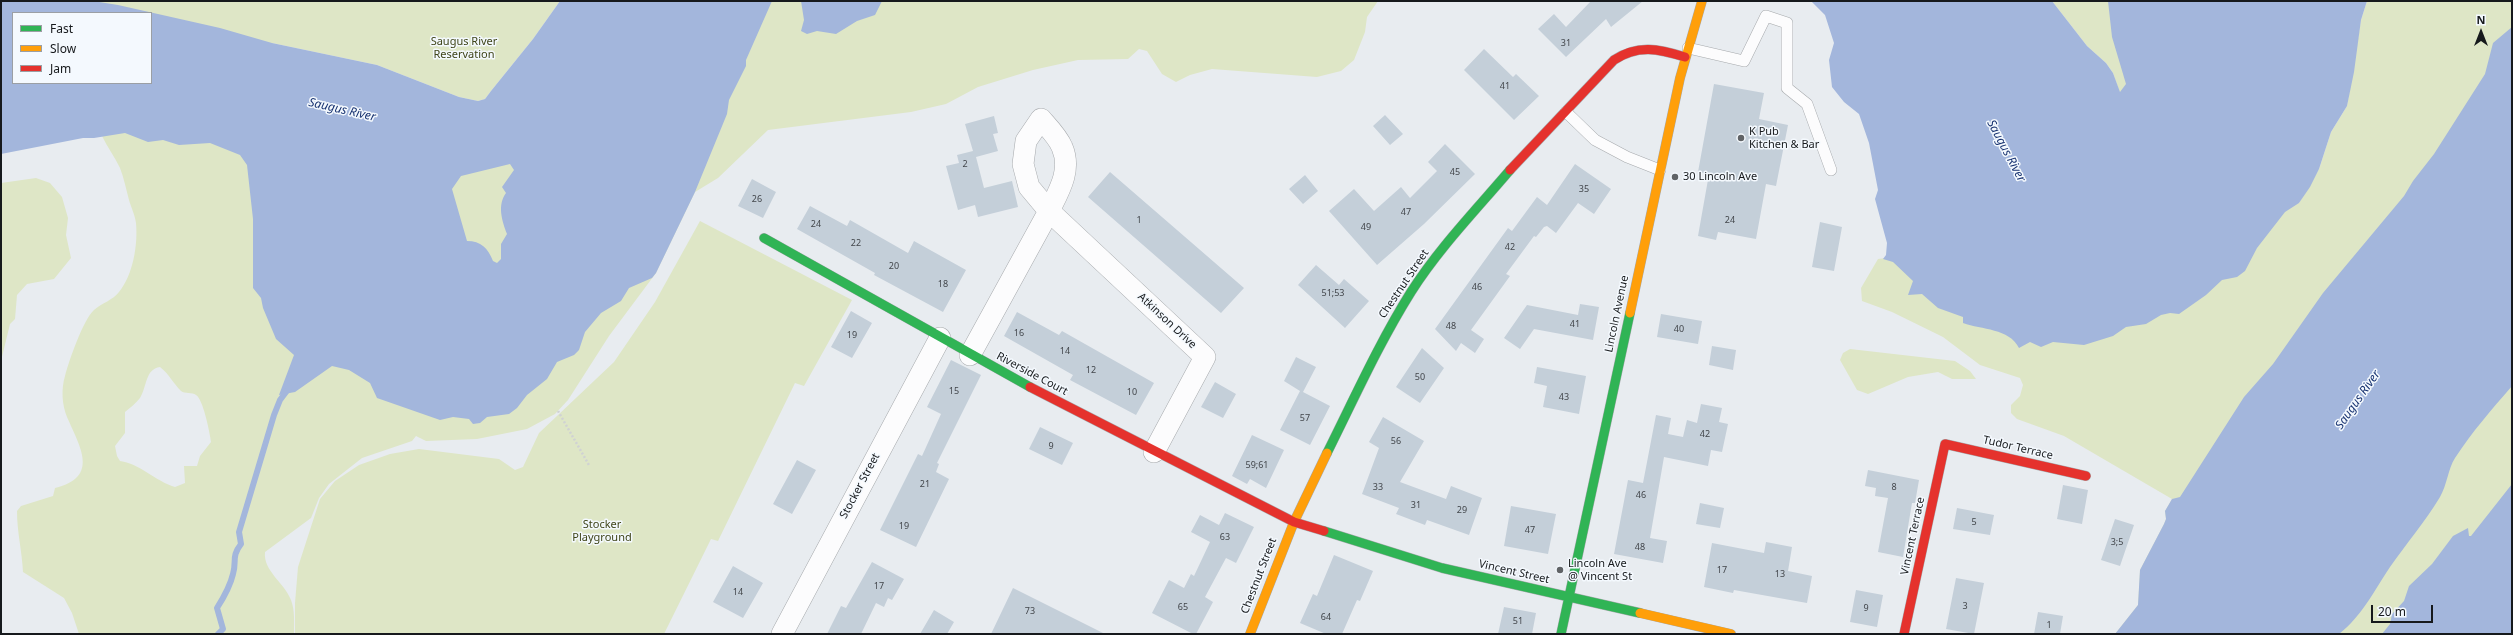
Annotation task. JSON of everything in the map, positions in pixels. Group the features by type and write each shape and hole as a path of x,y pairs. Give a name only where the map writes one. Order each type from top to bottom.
{"street":[{"name":"Lincoln Avenue","path":"1561,634 1686,52 1702,1"},
{"name":"Chestnut Street","path":"1250,634 1294,522 1370,366 1411,292 1435,258 1485,199 1614,60 1629,50 1648,48 1686,52"},
{"name":"Atkinson Drive","path":"970,355 1049,211 1205,357 1154,452"},
{"name":"Riverside Court","path":"764,238 970,355 1154,452 1294,522"},
{"name":"Stocker Street","path":"782,634 940,338"},
{"name":"Tudor Terrace","path":"1944,444 2086,476"},
{"name":"Vincent Terrace","path":"1904,634 1944,444"},
{"name":"Vincent Street","path":"1294,522 1442,568 1731,634"}],"lane":[{"path":"1686,52 1744,61 1766,16 1787,23 1787,88 1807,104 1831,170"},
{"path":"1566,112 1595,140 1628,157 1660,170"}],"path":[{"path":"558,411 589,465"}],"green space":[{"name":"Saugus River Reservation","path":"1,1 560,1 533,39 485,99 478,101 459,97 377,65 272,43 252,50 152,13 152,12 12,12"},
{"path":"701,1 1378,1 1367,17 1365,32 1354,60 1341,71 1317,77 1212,69 1190,75 1176,82 1162,74 1147,51 1139,49 1128,59 1078,60 1033,70 978,87 946,104 911,112 768,130 718,178 695,192 656,273 609,336 568,400 555,414 527,429 477,439 426,441 416,436 412,441 362,458 329,484 319,498 311,518 265,552 267,565 291,600 294,612 294,634 79,634 72,613 64,598 23,572 17,511 21,506 53,496 55,488 69,483 78,476 82,469 83,460 81,450 64,407 64,381 73,351 85,322 94,310 119,292 128,277 134,259 136,241 135,217 120,168 102,136 145,126 436,187","holes":["160,367 181,391 194,394 199,398 206,417 211,442 200,456 197,466 184,466 185,483 175,487 161,481 135,465 120,461 117,456 115,446 125,433 125,412 140,398 147,379 152,371 155,368"]},
{"path":"2052,1 2136,1 2135,83 2120,93 2113,73 2106,63 2087,46"},
{"path":"2367,1 2512,1 2512,532 2427,634 2115,634 2138,605 2140,570 2164,524 2166,519 2165,511 2172,499 2064,436 2017,419 2011,413 2011,405 2020,396 2023,385 2020,378 1980,365 1943,337 1892,312 1862,301 1861,288 1878,259 2299,203 2319,169 2331,132 2347,106 2361,20"},
{"path":"36,178 50,183 62,197 68,218 66,235 71,258 54,279 27,284 17,295 15,319 10,324 1,361 1,183"},
{"name":"Stocker Playground","path":"700,221 852,300 804,386 795,383 718,541 711,539 664,634 295,634 295,603 298,567 320,499 335,481 359,465 390,454 419,449 499,459 515,470 523,467 539,433 614,362 655,302"},
{"path":"1850,349 1955,361 1970,371 1976,379 1952,379 1938,372 1908,377 1868,394 1857,390 1840,360 1843,353"}],"water":[{"name":"Saugus River","path":"1,1 93,1 149,12 12,12 12,84 152,84 152,13 220,28 272,43 377,65 459,97 478,101 485,99 533,39 560,1 772,1 746,60 746,66 729,100 727,114 695,192 656,273 652,278 629,288 621,301 601,313 585,332 579,350 574,355 557,362 547,379 527,395 517,408 509,414 487,417 480,423 473,424 469,419 453,417 440,420 377,398 370,383 349,370 332,366 295,392 279,395 294,355 276,339 263,308 261,298 253,288 253,219 247,165 240,155 210,143 179,145 163,140 148,142 125,133 94,138 83,138 1,154","holes":["510,164 514,170 502,187 506,193 503,198 501,213 507,234 501,244 501,259 497,263 493,261 489,252 483,246 476,242 467,241 452,189 461,176"]},
{"path":"801,1 882,1 875,15 857,21 836,34 817,31 807,34 801,31 804,20"},
{"name":"Saugus River","path":"1811,1 2052,1 2087,46 2106,63 2113,73 2120,92 2126,84 2112,37 2108,1 2367,1 2361,20 2354,72 2347,106 2331,132 2319,169 2310,187 2299,203 2285,212 2257,248 2245,271 2237,277 2222,280 2206,295 2179,314 2170,313 2161,315 2146,324 2126,327 2113,336 2084,345 2053,342 2041,347 2030,342 2019,348 2015,341 2002,333 1963,323 1963,317 1938,308 1922,294 1908,295 1913,281 1893,262 1883,259 1886,255 1887,243 1875,199 1878,190 1869,143 1859,114 1844,102 1832,87 1829,60 1834,43 1825,15"},
{"name":"Saugus River","path":"2512,27 2512,386 2475,430 2455,458 2440,497 2390,567 2361,611 2339,634 2115,634 2138,605 2140,570 2164,524 2166,519 2165,511 2172,499 2180,497 2244,397 2273,364 2323,293 2404,196 2413,181 2434,154 2485,74 2493,43"},
{"path":"2512,484 2512,634 2382,634 2390,624 2392,614 2404,601 2409,586 2432,564 2453,536 2468,528 2469,536 2471,536"}],"building":[{"path":"1591,1 1643,1 1611,27 1606,19 1566,57 1538,29 1554,14 1566,27"},
{"path":"1484,49 1513,77 1516,74 1539,96 1514,120 1464,70"},
{"path":"1714,84 1764,93 1759,119 1788,125 1776,186 1766,184 1756,239 1718,232 1716,240 1698,236 1709,174 1698,172"},
{"path":"1385,115 1403,134 1390,145 1373,126"},
{"path":"994,116 998,133 993,134 998,151 976,157 984,188 1012,181 1018,207 978,217 975,205 958,210 946,166 959,163 957,155 973,151 965,124"},
{"path":"1445,144 1475,174 1424,224 1377,265 1329,211 1354,189 1374,211 1401,187 1410,198 1437,171 1428,162"},
{"path":"1575,164 1611,189 1594,214 1578,203 1556,233 1547,226 1544,227 1536,237 1534,236 1506,274 1510,276 1471,330 1484,339 1475,353 1461,343 1456,351 1435,329 1508,228 1512,231 1537,197 1547,205"},
{"path":"1110,172 1244,288 1221,313 1088,197"},
{"path":"1305,175 1318,191 1303,204 1289,189"},
{"path":"752,179 776,192 763,218 738,206"},
{"path":"810,206 847,226 850,220 908,253 914,241 966,270 943,312 874,275 875,273 797,229"},
{"path":"1820,222 1842,227 1834,271 1812,267"},
{"path":"1316,265 1339,285 1344,279 1369,301 1345,328 1298,285"},
{"path":"1580,304 1599,307 1593,340 1534,329 1520,349 1504,338 1527,305 1578,315"},
{"path":"851,311 872,323 852,358 831,347"},
{"path":"1017,312 1059,335 1062,331 1154,383 1136,415 1070,380 1073,375 1004,336"},
{"path":"1661,314 1702,321 1698,344 1657,337"},
{"path":"1712,346 1736,350 1733,370 1709,365"},
{"path":"1422,348 1444,368 1420,403 1396,387"},
{"path":"1296,357 1316,367 1303,392 1330,406 1310,445 1280,430 1300,391 1284,381"},
{"path":"951,360 981,375 937,463 939,464 936,472 949,479 916,547 880,530 918,454 922,456 941,414 927,407"},
{"path":"1537,367 1586,376 1579,414 1543,407 1547,386 1534,383"},
{"path":"1215,382 1236,394 1223,418 1201,407"},
{"path":"1701,404 1722,408 1719,422 1728,424 1722,452 1711,450 1708,466 1664,457 1650,538 1667,541 1663,563 1614,554 1628,480 1643,483 1656,415 1671,418 1668,434 1683,437 1687,420 1697,423"},
{"path":"1383,417 1424,441 1400,482 1446,499 1451,486 1482,498 1469,535 1427,520 1425,525 1396,514 1399,508 1362,494 1379,448 1369,442"},
{"path":"1040,427 1073,443 1062,465 1029,449"},
{"path":"1252,435 1284,450 1266,488 1250,479 1247,484 1232,476"},
{"path":"797,460 816,470 792,514 773,504"},
{"path":"1868,470 1919,480 1915,503 1912,503 1903,557 1878,552 1888,498 1875,496 1876,488 1865,486"},
{"path":"2063,485 2088,490 2082,524 2057,519"},
{"path":"1700,503 1724,508 1720,528 1696,524"},
{"path":"1511,506 1556,514 1548,554 1504,546"},
{"path":"1957,508 1994,515 1990,535 1953,529"},
{"path":"1225,513 1254,527 1236,563 1226,558 1205,597 1213,602 1196,634 1193,634 1152,613 1169,580 1184,588 1191,574 1194,576 1210,542 1191,532 1200,515 1219,525"},
{"path":"2115,519 2134,525 2120,566 2101,560"},
{"path":"1766,542 1792,547 1788,571 1812,576 1807,603 1734,590 1733,593 1704,587 1712,543 1764,553"},
{"path":"1334,555 1373,571 1360,601 1357,600 1342,634 1326,634 1300,623 1313,594 1317,596"},
{"path":"872,562 904,579 892,600 888,598 884,607 876,603 861,634 827,634 841,606 846,608"},
{"path":"733,566 763,583 743,618 713,602"},
{"path":"1956,578 1984,583 1974,634 1946,629"},
{"path":"1013,588 1105,634 991,634"},
{"path":"1856,590 1883,595 1877,627 1850,622"},
{"path":"1504,607 1536,613 1532,634 1498,634"},
{"path":"934,610 954,622 947,634 920,634"},
{"path":"2038,612 2063,616 2060,634 2034,634"}],"waterway":[{"path":"218,634 223,629 217,608 232,579 236,552 241,544 239,532 274,415 280,400 289,388"}],"traffic: fast":[{"path":"1327,453 1377,351 1411,292 1458,230 1510,170"},
{"path":"764,238 1030,387"},
{"path":"1561,634 1630,313"},
{"path":"1324,531 1442,568 1640,613"}],"traffic: slow":[{"path":"1630,313 1680,78 1702,1"},
{"path":"1250,634 1294,522 1327,453"},
{"path":"1640,613 1731,634"}],"traffic: jam":[{"path":"1510,170 1614,60 1623,55 1640,50 1657,50 1685,57"},
{"path":"1030,387 1294,522 1324,531"},
{"path":"1904,634 1945,444 2086,476"}],"place":[{"name":"K Pub Kitchen & Bar","path":"1741,138"},
{"name":"30 Lincoln Ave","path":"1675,177"},
{"name":"Lincoln Ave @ Vincent St","path":"1560,570"}]}
